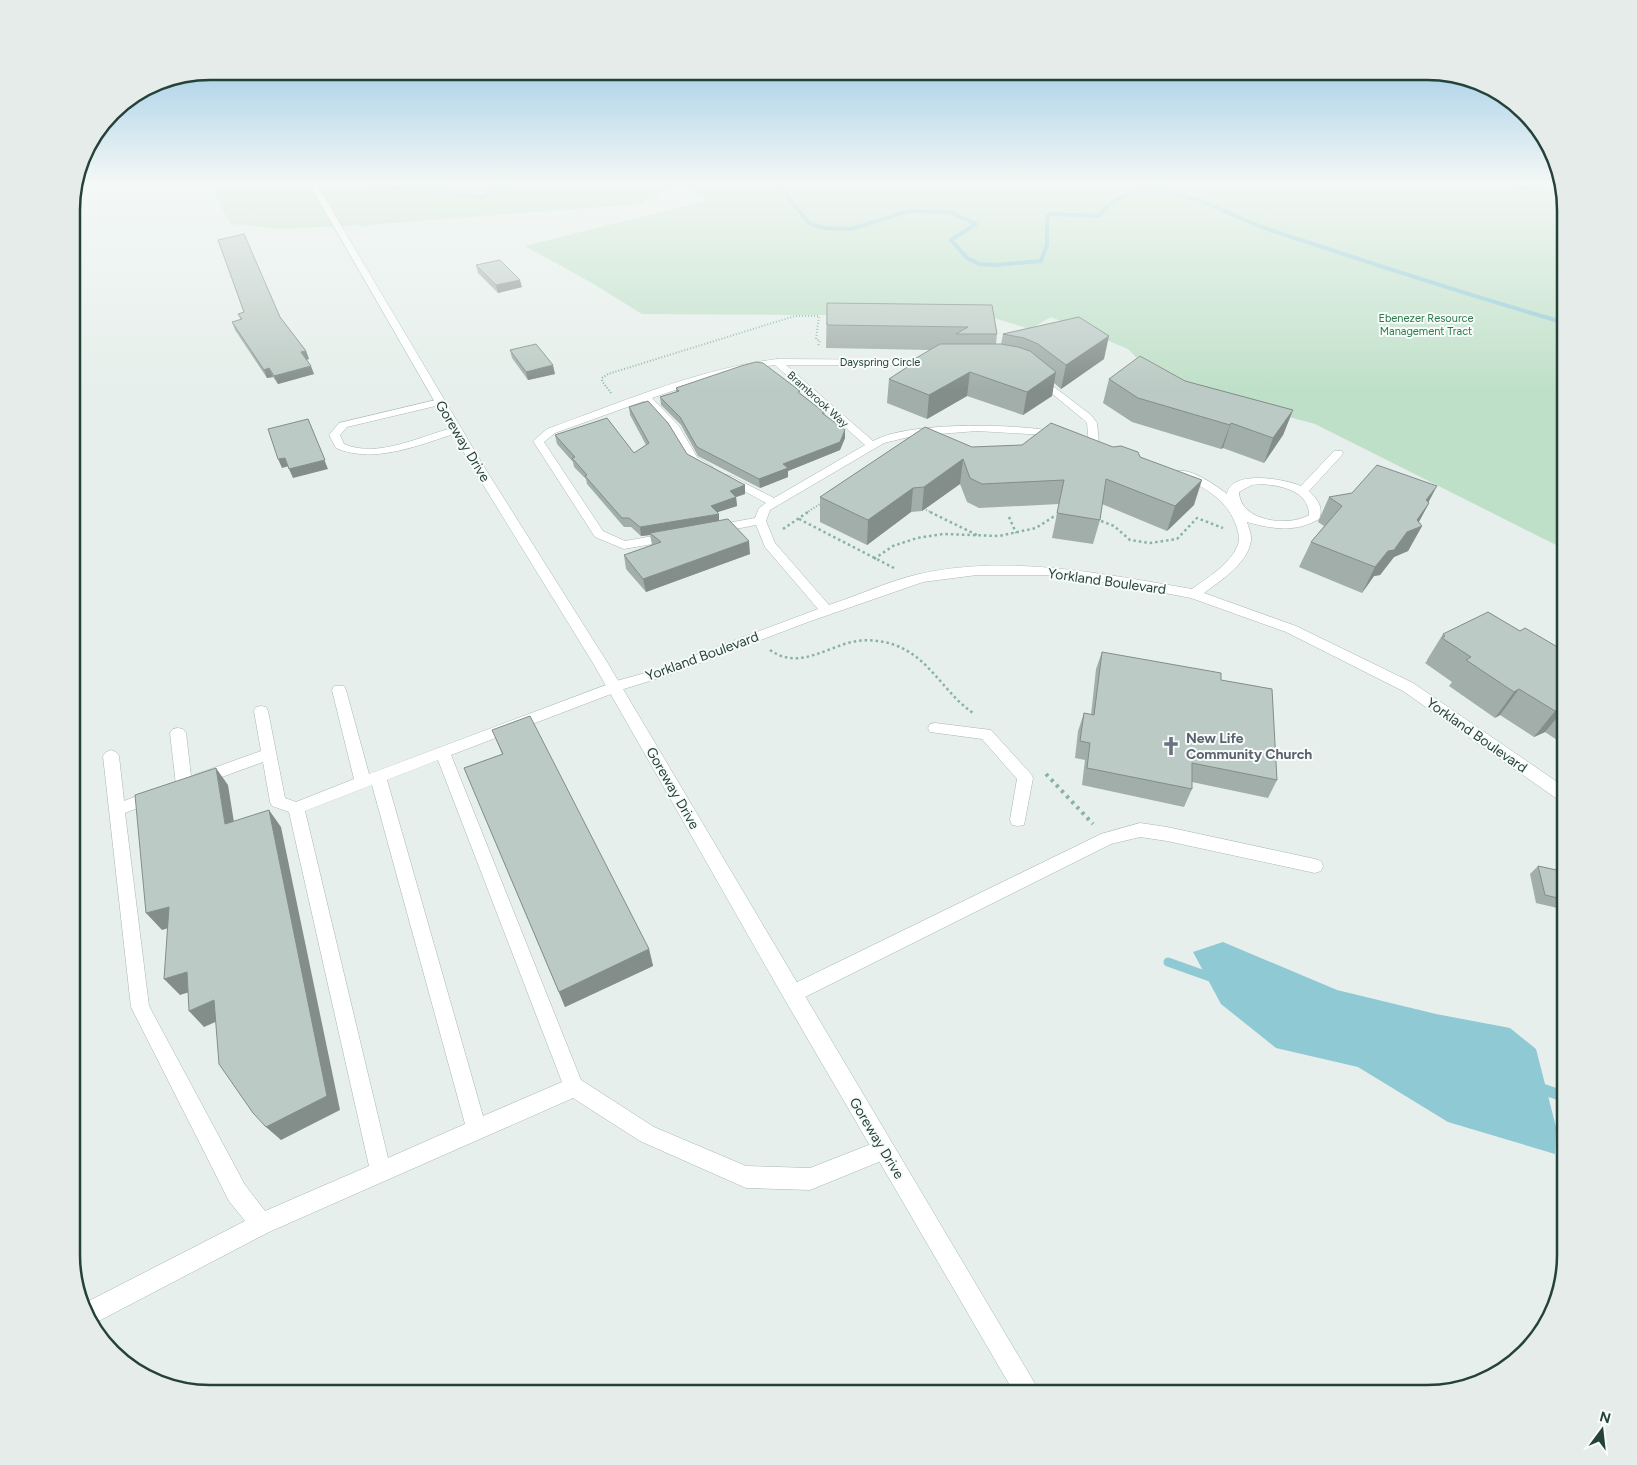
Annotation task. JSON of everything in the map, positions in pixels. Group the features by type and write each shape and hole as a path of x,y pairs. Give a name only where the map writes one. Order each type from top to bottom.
{"street":[{"name":"Goreway Drive","path":"353,253 456,430 614,687 792,994 1024,1385"},
{"name":"Dayspring Circle","path":"777,362 941,362"},
{"name":"Brambrook Way","path":"680,535 624,545 599,534 538,441 551,430 624,406 685,383 746,366 777,362 872,446"},
{"path":"1030,371 1088,417 1092,423 1093,444"},
{"path":"646,398 675,428 693,459 775,503"},
{"path":"440,402 343,425 334,435 335,442 341,449 350,452 366,453 456,430"},
{"path":"827,611 769,544 760,521 766,508 872,446 913,433 977,428 1019,435 1046,432 1066,436"},
{"path":"948,443 953,430"},
{"path":"1302,492 1338,453"},
{"path":"1167,468 1207,484 1230,496 1238,508 1248,516 1263,522"},
{"path":"1230,496 1241,484 1254,481 1270,481 1287,485 1302,492 1312,499 1317,508 1315,516 1307,522 1295,526 1279,526 1237,514"},
{"path":"1194,594 1225,570 1244,546 1244,528 1230,496"},
{"path":"707,530 760,521"},
{"name":"Yorkland Boulevard","path":"296,808 614,687 661,673 827,611 928,577 977,571 1048,571 1117,580 1194,594 1291,629 1408,687 1557,791"},
{"path":"339,690 371,780 477,1130"},
{"path":"262,711 278,802 296,808 381,1172"},
{"path":"935,728 986,734 1026,778 1018,820"},
{"path":"178,733 184,785"},
{"path":"442,752 574,1087 647,1134 746,1177 810,1179 884,1150"},
{"path":"117,810 269,754"},
{"path":"111,756 140,1007 237,1192 261,1224"},
{"path":"792,994 1107,839 1140,830 1167,834 1315,866"},
{"path":"93,1312 261,1224 574,1087"}],"path":[{"path":"624,406 602,381 602,378 608,374 795,316 819,316 816,339 820,341 811,350 809,362"},
{"path":"766,537 831,497"},
{"path":"926,510 979,536"},
{"path":"874,558 893,546 928,535 998,536 1036,528 1053,517 1066,514"},
{"path":"1009,517 1016,533"},
{"path":"1092,518 1114,526 1130,540 1150,543 1177,539 1197,518 1244,536"},
{"path":"798,519 894,568 928,577"},
{"path":"758,637 773,654 785,659 803,658 866,640 900,646 921,658 970,712 979,716"},
{"path":"1045,773 1107,839"}],"green space":[{"name":"Ebenezer Resource Management Tract","path":"538,253 1557,253 1557,545 1315,424 1160,382 1128,349 1051,317 1030,329 987,316 642,314 592,283"}],"water":[{"path":"1223,942 1337,990 1436,1014 1510,1028 1536,1049 1556,1127 1555,1154 1448,1122 1358,1067 1276,1048 1221,1004 1193,952"}],"building":[{"path":"223,253 252,253 280,317 306,351 301,352 311,366 274,376 269,368 264,370 232,322 242,319 238,314 244,312"},
{"path":"500,260 520,280 496,285 476,265"},
{"path":"827,303 992,305 997,334 956,334 968,327 827,325"},
{"path":"1079,317 1109,336 1066,365 1038,344 1024,338 1003,334"},
{"path":"536,344 553,365 526,372 510,350"},
{"path":"940,344 1001,344 1018,347 1030,351 1056,372 1027,392 970,372 929,395 889,379 915,362 911,361"},
{"path":"1140,356 1185,381 1293,410 1273,438 1231,423 1230,425 1138,398 1109,379"},
{"path":"756,362 763,363 800,391 798,392 845,430 840,442 783,464 788,468 759,479 697,447 680,417 660,397 679,391 676,388"},
{"path":"648,401 668,423 687,454 745,485 730,491 736,497 711,506 719,514 640,527 629,518 622,518 585,476 587,475 572,458 575,457 555,435 607,418 634,453 649,443 629,407"},
{"path":"308,419 325,460 289,469 285,458 278,459 268,429"},
{"path":"1051,423 1113,447 1121,446 1138,452 1140,457 1202,480 1175,506 1106,479 1100,520 1057,513 1064,480 982,484 970,478 963,459 924,487 913,488 868,520 820,497 925,427 972,447 1022,445"},
{"path":"1377,465 1437,486 1426,500 1429,503 1417,520 1422,526 1407,532 1394,550 1388,551 1375,567 1311,542 1342,506 1329,497 1352,493"},
{"path":"728,519 749,541 643,579 624,555 661,542 650,533"},
{"path":"1488,612 1520,631 1525,628 1557,647 1557,710 1555,711 1519,689 1514,692 1466,660 1471,657 1442,638 1445,636 1443,634"},
{"name":"New Life Community Church","path":"1102,652 1221,673 1221,680 1272,689 1277,780 1192,763 1192,789 1087,768 1090,743 1080,741 1084,713 1094,715"},
{"path":"530,716 649,949 559,992 464,768 503,754 492,730"},
{"path":"216,768 225,824 269,810 327,1096 266,1127 253,1113 219,1064 214,1000 189,1011 187,972 164,979 169,907 146,913 135,795"},
{"path":"1538,866 1557,870 1557,898 1545,895"}],"waterway":[{"path":"963,253 967,258 979,264 996,265 1041,261 1044,253"},
{"path":"1342,253 1454,290 1557,320"},
{"path":"1168,962 1213,978"},
{"path":"1539,1088 1557,1094"}],"place":[{"name":"New Life Community Church","path":"1171,746"}]}
